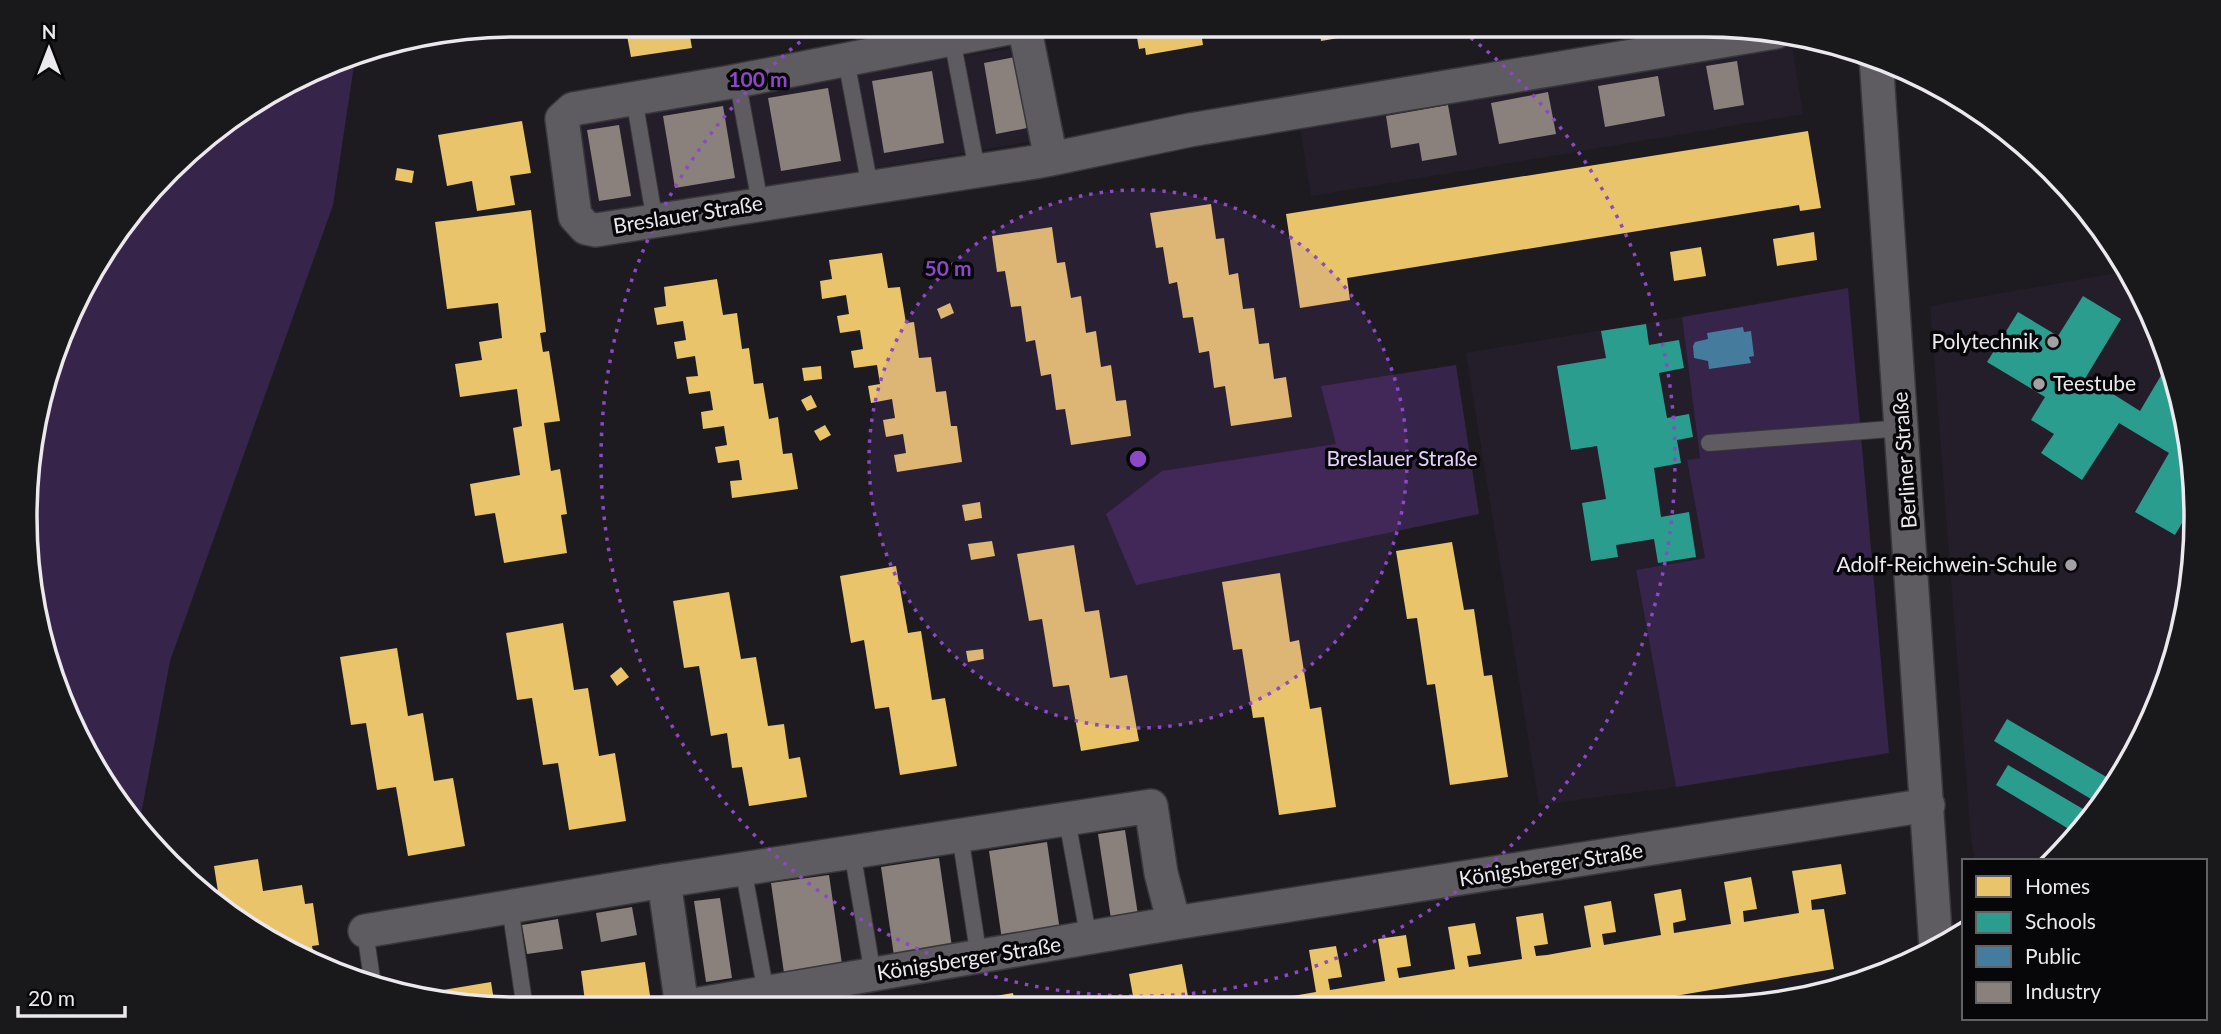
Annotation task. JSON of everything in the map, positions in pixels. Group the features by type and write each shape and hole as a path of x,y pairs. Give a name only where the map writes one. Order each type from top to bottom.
{"street":[{"name":"Breslauer Straße","path":"962,37 573,109 562,119 575,216 586,228 596,230 655,222 760,203 1051,159 1190,130 1738,38"},
{"name":"Breslauer Straße","path":"1026,37 1051,159"},
{"name":"Berliner Straße","path":"1877,69 1935,938"},
{"name":"Königsberger Straße","path":"743,997 1088,940 1174,923 1928,805"},
{"path":"365,931 743,868 1150,806 1160,873 1174,923"},
{"name":"Königsberger Straße","path":"664,881 680,997"}],"lane":[{"path":"952,39 977,170"},
{"path":"845,60 870,187"},
{"path":"737,79 760,203"},
{"path":"634,99 655,222"},
{"path":"1709,443 1903,428"},
{"path":"1068,820 1088,940"},
{"path":"960,835 979,958"},
{"path":"852,851 873,975"},
{"path":"743,868 766,993"},
{"path":"510,907 523,997"},
{"path":"365,931 371,974"}],"shaded area":[{"path":"1792,45 1803,114 1311,196 1300,127"},
{"path":"1018,47 1034,141 588,217 572,123"},
{"name":"Adolf-Reichwein-Schule","path":"2117,273 2148,333 2175,423 2183,486 2183,548 2175,611 2159,671 2148,701 2120,757 2085,809 2042,859 1975,859 1930,306"},
{"path":"1682,317 1700,458 1687,461 1705,558 1636,570 1676,787 1539,805 1466,353"}],"green space":[{"path":"354,65 333,205 170,661 141,815 118,784 86,729 62,671 46,611 38,548 38,486 46,423 62,363 73,333 101,277 136,225 177,177 250,118 305,86"},
{"path":"1848,288 1889,753 1676,787 1636,570 1705,558 1687,460 1700,458 1682,317"},
{"name":"Breslauer Straße","path":"1456,365 1479,514 1136,585 1106,514 1162,471 1336,444 1321,386"}],"building: Homes":[{"path":"627,37 690,37 692,48 631,57"},
{"path":"1137,37 1202,37 1203,45 1146,55 1145,48 1139,49"},
{"path":"1320,37 1344,37 1321,41"},
{"path":"522,121 531,173 510,176 515,205 477,211 472,181 447,186 438,135"},
{"path":"1808,131 1821,208 1800,211 1799,205 1347,278 1350,300 1300,308 1286,214"},
{"path":"397,168 414,171 412,183 395,180"},
{"path":"1211,204 1216,239 1224,238 1229,275 1238,273 1243,309 1254,308 1259,344 1269,343 1274,379 1286,377 1292,417 1231,426 1225,386 1214,388 1209,351 1199,353 1193,317 1183,318 1177,282 1169,284 1163,247 1156,248 1150,213"},
{"path":"531,210 546,332 540,333 543,352 549,351 560,421 544,423 551,471 560,469 567,514 561,515 567,553 504,563 495,513 475,516 470,484 520,475 513,428 522,426 517,389 460,397 455,364 482,360 479,342 502,338 498,303 447,309 435,222"},
{"path":"1052,227 1057,263 1065,262 1071,298 1081,296 1086,333 1096,331 1101,367 1111,365 1116,401 1126,400 1131,436 1071,445 1065,409 1056,410 1051,374 1041,376 1035,340 1026,342 1021,306 1011,307 1005,271 997,272 992,236"},
{"path":"1814,232 1817,260 1777,266 1773,239"},
{"path":"1701,247 1706,276 1674,281 1670,252"},
{"path":"882,253 888,288 900,287 906,323 914,322 919,358 931,357 936,392 946,391 951,426 957,426 962,462 897,472 894,455 906,453 903,434 886,437 883,420 895,418 892,399 871,403 868,386 880,384 877,365 854,368 851,351 863,349 860,330 840,333 837,316 849,314 846,295 822,299 820,281 832,279 829,260"},
{"path":"717,279 723,315 737,313 742,349 749,348 754,384 763,383 769,419 778,417 783,454 792,453 798,489 732,498 730,481 742,480 739,460 718,463 715,447 727,445 724,426 703,429 701,412 713,410 710,391 689,394 686,377 698,376 695,356 677,359 674,342 686,340 683,321 657,325 654,308 666,306 664,287"},
{"path":"950,303 954,313 941,319 937,309"},
{"path":"821,366 822,379 804,381 802,368"},
{"path":"811,395 817,407 807,411 801,400"},
{"path":"825,425 831,435 820,441 814,431"},
{"path":"980,502 982,518 965,521 962,505"},
{"path":"992,541 995,556 971,560 968,544"},
{"path":"1452,542 1464,610 1474,609 1484,676 1492,675 1508,777 1450,785 1435,684 1427,685 1417,618 1407,619 1396,551"},
{"path":"1074,545 1085,612 1099,610 1110,678 1127,675 1139,741 1081,751 1069,685 1053,687 1042,619 1029,621 1017,554"},
{"path":"896,566 908,633 921,631 932,700 945,698 957,766 900,775 889,707 875,709 864,640 851,643 840,576"},
{"path":"1280,573 1290,642 1299,640 1310,709 1321,707 1336,807 1279,815 1264,717 1253,718 1242,649 1233,650 1222,582"},
{"path":"729,592 741,659 756,657 768,726 784,724 789,759 800,757 807,797 749,806 742,767 732,768 727,733 711,736 699,666 684,668 673,601"},
{"path":"563,623 574,690 588,688 599,756 615,753 626,821 569,830 558,763 543,765 532,698 517,700 506,633"},
{"path":"397,648 408,716 423,713 434,781 453,778 465,846 408,856 396,787 377,790 366,723 351,725 340,657"},
{"path":"983,649 984,659 968,662 966,651"},
{"path":"621,667 629,677 617,686 610,676"},
{"path":"258,859 263,891 302,885 305,904 313,903 319,945 312,946 313,952 305,948 277,933 225,898 218,892 214,866"},
{"path":"1841,864 1846,894 1811,900 1812,910 1824,909 1834,969 1669,997 1287,997 1316,992 1309,950 1336,946 1342,977 1328,979 1330,990 1385,981 1378,939 1406,935 1411,966 1397,968 1399,978 1455,969 1448,927 1475,923 1481,954 1467,956 1469,967 1522,959 1516,917 1543,913 1548,944 1534,946 1536,956 1591,947 1584,906 1611,901 1616,932 1602,934 1604,945 1661,935 1654,894 1681,889 1686,920 1673,923 1674,933 1731,924 1724,882 1751,877 1757,909 1743,911 1744,922 1799,913 1792,871"},
{"path":"645,962 650,997 584,997 581,971"},
{"path":"1182,964 1188,997 1133,997 1129,974"},
{"path":"491,982 493,996 454,993 439,991"},
{"path":"1013,993 1014,997 989,997"}],"building: Schools":[{"path":"2083,296 2121,319 2086,377 2140,411 2162,374 2175,423 2183,486 2184,520 2175,535 2135,512 2169,453 2119,423 2082,480 2041,453 2054,434 2031,420 2045,397 1987,362 2018,312 2058,336"},
{"path":"1646,324 1649,345 1679,340 1684,368 1659,373 1667,418 1689,414 1693,437 1677,440 1681,463 1654,468 1661,517 1689,512 1696,557 1658,563 1654,539 1616,545 1618,557 1591,561 1582,503 1606,499 1597,446 1571,450 1557,366 1606,358 1601,331"},
{"path":"2007,719 2107,777 2092,800 1994,741"},
{"path":"2008,765 2084,810 2069,829 1996,785"}],"building: Public":[{"path":"1743,327 1744,332 1751,331 1754,356 1749,357 1751,363 1709,369 1708,361 1694,358 1695,342 1708,339 1707,333"}],"building: Industry":[{"path":"1015,57 1027,128 996,134 984,63"},
{"path":"1737,61 1744,105 1714,110 1706,66"},
{"path":"932,71 944,143 884,153 872,81"},
{"path":"1658,76 1665,116 1605,127 1598,86"},
{"path":"828,88 841,161 781,171 768,98"},
{"path":"1548,92 1556,134 1499,144 1491,103"},
{"path":"1448,105 1457,155 1422,161 1419,143 1391,148 1386,116"},
{"path":"723,106 735,178 675,188 663,116"},
{"path":"619,125 631,196 599,201 587,130"},
{"path":"1125,830 1138,915 1111,919 1098,834"},
{"path":"1047,842 1060,931 1002,940 989,851"},
{"path":"939,858 952,947 894,956 881,867"},
{"path":"829,875 842,964 784,973 771,883"},
{"path":"720,898 732,978 706,982 694,901"},
{"path":"632,907 637,935 601,942 596,913"},
{"path":"558,919 563,949 527,954 522,925"}],"place":[{"name":"Polytechnik","path":"2053,342"},
{"name":"Teestube","path":"2039,384"},
{"name":"Adolf-Reichwein-Schule","path":"2071,565"}]}
